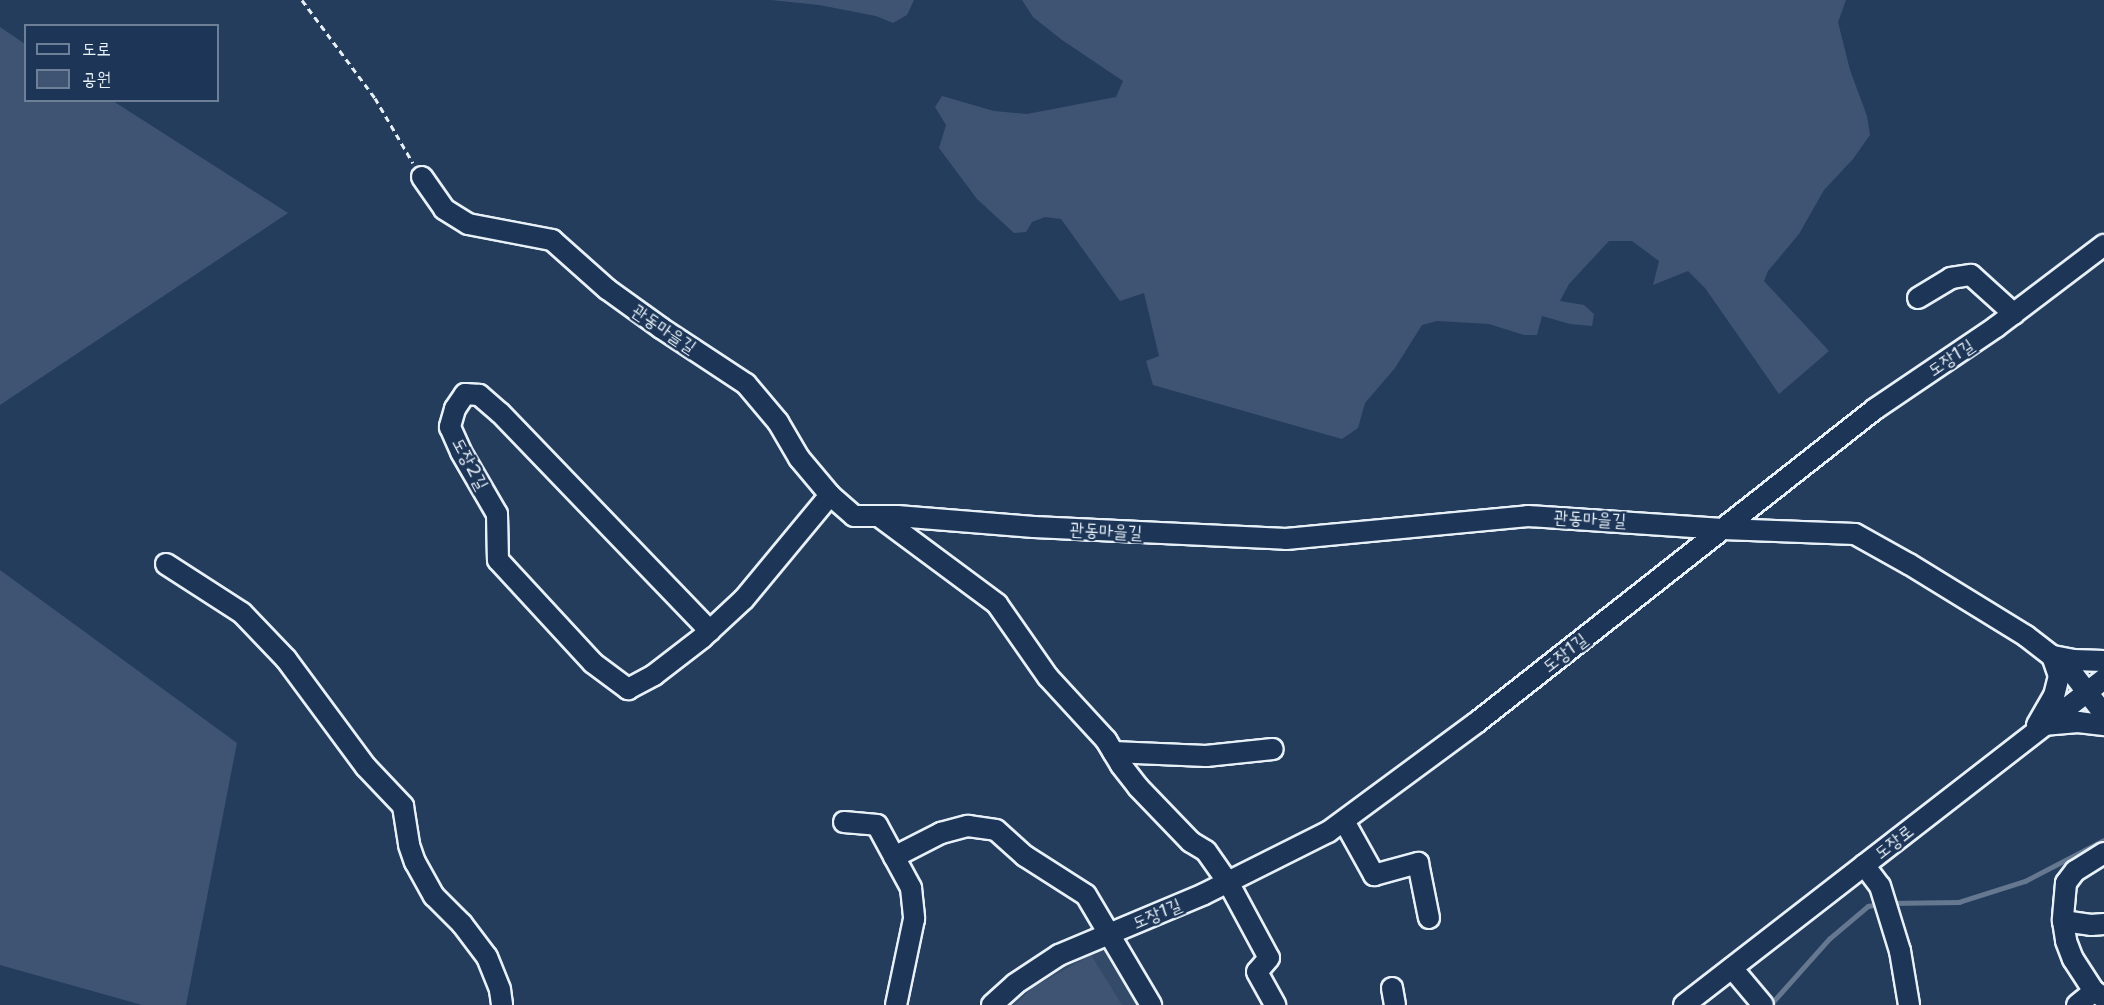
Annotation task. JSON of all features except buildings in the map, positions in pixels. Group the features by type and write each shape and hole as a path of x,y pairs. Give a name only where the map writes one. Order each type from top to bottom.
{"street":[{"name":"관동마을길","path":"422,177 444,209 468,224 552,240 607,289 746,384 778,422 799,458 831,495 854,516 1286,539 1528,516 1723,529 1855,534 1972,603 2052,656 2070,670 2088,690 2104,714"},
{"name":"도장1길","path":"992,1005 1015,984 1059,955 1228,882 1328,832 1476,723 1875,409 2014,314 2104,245"},
{"path":"1918,298 1951,278 1971,275 2014,314"},
{"name":"도장2길","path":"710,631 500,413 479,395 465,394 455,409 450,427 461,452 497,514 498,560 593,663 628,689 654,675 710,631 744,599 831,495"},
{"path":"880,517 997,603 1048,677 1079,707 1106,740 1138,787 1191,842 1206,851 1228,882 1269,957 1257,972 1275,1005"},
{"path":"166,564 242,613 286,659 366,766 403,806 408,845 415,862 434,896 462,924 487,957 500,990 502,1005"},
{"path":"2052,656 2073,660 2104,661"},
{"path":"2039,728 2054,696 2059,676 2052,656"},
{"name":"도장로","path":"1684,1005 2104,679"},
{"path":"2039,728 2078,722 2104,725"},
{"path":"1113,752 1206,756 1273,748"},
{"path":"1344,821 1374,874 1418,863 1429,918"},
{"path":"844,822 878,825 911,888 914,919 896,1005"},
{"path":"894,857 941,834 968,826 996,830 1025,856 1086,895 1111,934 1150,1005"},
{"path":"2077,1005 2099,994 2073,959 2066,941 2063,921 2066,883 2075,870 2104,854"},
{"path":"1864,865 1880,886 1900,951 1909,1005"},
{"path":"2063,921 2091,926 2104,924"},
{"path":"1732,968 1760,1002"}],"path":[{"path":"302,0 375,98 422,177"}],"shaded area":[{"path":"1105,941 1145,1005 1004,1005 1027,984"}],"green space":[{"path":"771,0 914,0 907,15 893,23 876,16 819,5"},
{"path":"1022,0 1846,0 1838,22 1850,70 1867,116 1870,135 1853,159 1824,190 1799,234 1768,271 1764,281 1829,351 1779,394 1705,288 1688,271 1653,285 1659,261 1632,241 1609,241 1569,284 1560,301 1584,305 1594,314 1592,326 1570,324 1542,316 1537,335 1524,335 1489,324 1437,321 1422,325 1395,368 1365,403 1358,428 1342,439 1153,385 1146,361 1159,356 1144,293 1120,301 1061,219 1045,217 1032,222 1026,232 1014,233 977,199 939,148 946,125 935,107 942,96 994,111 1027,114 1116,97 1123,81 1062,40 1033,17"},
{"path":"0,27 24,43 24,102 115,102 288,213 0,405"},
{"path":"0,570 237,743 186,1005 142,1005 0,965"},
{"path":"1091,955 1122,1005 1015,1005 1033,987"}],"waterway":[{"path":"1889,903 1959,902 2025,881 2104,840"},
{"path":"1770,1005 1829,939 1868,906 1881,904"}]}
